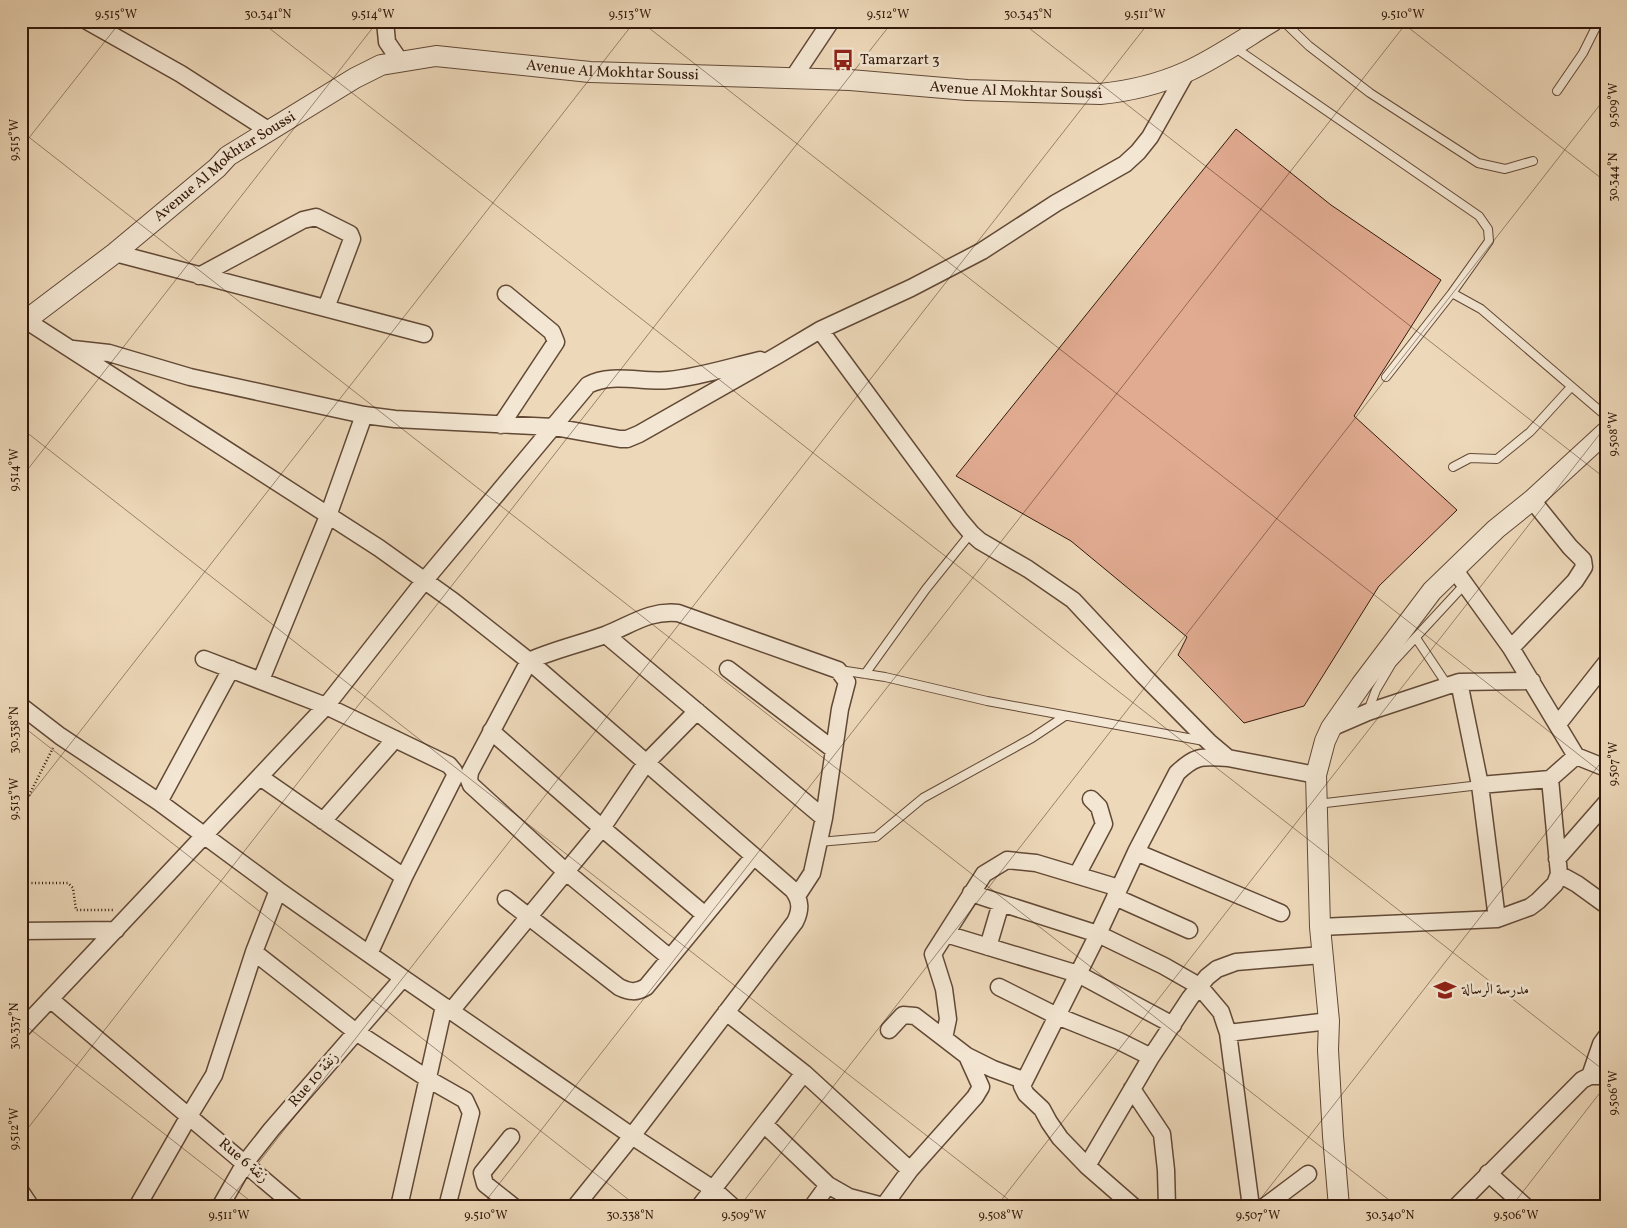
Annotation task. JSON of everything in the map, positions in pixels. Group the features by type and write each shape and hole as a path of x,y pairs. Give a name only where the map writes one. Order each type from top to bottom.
{"street":[{"path":"87,21 181,74 268,130"},
{"path":"385,21 387,42 400,61"},
{"path":"793,78 831,21"},
{"name":"Avenue Al Mokhtar Soussi","path":"24,323 115,254 228,156 268,130 380,65 436,56 590,72 850,80 967,90 1100,94 1156,83 1187,71 1273,21"},
{"path":"70,349 108,353 190,377 364,415 395,419 554,427 627,439 639,434 820,330 911,288 982,251 1056,203 1125,164 1150,137 1187,71"},
{"path":"199,276 303,220 316,217 350,234 352,238 326,308"},
{"path":"115,254 424,334"},
{"path":"501,425 556,342 552,332 506,294"},
{"path":"24,323 70,349 425,580 529,661 793,890 797,896 799,909 795,922 632,1136 575,1207"},
{"path":"820,330 971,533 1073,600 1115,647 1209,742 1228,758"},
{"path":"21,1030 326,706 425,580 588,385 597,380 661,381 677,379 778,355"},
{"path":"261,680 328,516 364,415"},
{"path":"1339,1207 1332,1136 1328,1021 1320,927 1316,775 1325,741 1361,685 1432,591 1460,577 1496,529 1532,500 1606,432"},
{"path":"1511,648 1575,581 1584,566 1583,560 1532,500"},
{"path":"1460,577 1511,648 1576,756 1606,768"},
{"path":"670,958 566,871 471,785 469,780 470,772 529,661 544,654 606,635 652,614 665,612 678,613 838,670 846,682 840,709 824,818 812,873 797,896"},
{"path":"606,635 824,818"},
{"path":"204,659 326,706 449,765 454,771 455,776 404,877 369,954"},
{"path":"1558,724 1606,663"},
{"path":"159,802 231,669"},
{"path":"728,669 834,750"},
{"path":"1332,728 1368,712 1454,684 1532,681"},
{"path":"1454,684 1480,785 1497,919"},
{"path":"21,706 60,736 159,802 384,965 632,1136 713,1189 733,1207"},
{"path":"399,1207 428,1079 448,1009 602,828 646,763 697,711"},
{"path":"491,731 705,915"},
{"path":"323,821 395,739"},
{"path":"1134,1207 1087,1166 1054,1129 1042,1109 1026,1094 1022,1086 1024,1080 1177,773 1201,756 1228,758 1316,775"},
{"path":"1480,785 1550,779 1576,756"},
{"path":"260,777 404,877"},
{"path":"1320,927 1497,919 1530,907 1555,884 1558,867 1550,779"},
{"path":"1077,875 1104,824 1099,807 1091,799"},
{"path":"1558,867 1606,803"},
{"path":"1136,852 1281,913"},
{"path":"506,899 619,987 631,992 642,990 646,987 754,856"},
{"path":"944,1038 948,1019 944,989 933,954 984,874 1006,860 1036,863 1077,875 1117,892 1189,930"},
{"path":"1558,867 1577,884 1606,905"},
{"path":"137,1207 214,1075 254,952 278,890"},
{"path":"971,894 1098,934 1164,966 1199,986 1221,1012 1228,1032 1251,1207"},
{"path":"988,947 1001,903"},
{"path":"21,931 116,930"},
{"path":"946,934 1078,974 1172,1025"},
{"path":"254,952 356,1032 428,1079 465,1100 471,1113 447,1207"},
{"path":"1087,1166 1172,1025 1199,986 1217,968 1236,962 1322,955"},
{"name":"Rue 10 زنقة","path":"220,1207 245,1163 271,1130 403,978"},
{"path":"999,987 1057,1016 1119,1041 1151,1057"},
{"name":"Rue 6 زنقة","path":"50,999 296,1207"},
{"path":"726,1012 804,1073 910,1170"},
{"path":"889,1030 903,1015 915,1016 967,1056 994,1069 1024,1080"},
{"path":"1228,1032 1328,1021"},
{"path":"1459,1206 1573,1088 1582,1080 1598,1076 1600,1044 1606,1037"},
{"path":"764,1124 848,1202 883,1206 910,1170 975,1097 981,1087 967,1056"},
{"path":"699,1207 804,1073"},
{"path":"1132,1089 1162,1134 1166,1170 1167,1207"},
{"path":"512,1137 482,1174 485,1184 514,1207"},
{"path":"1264,1207 1308,1174"},
{"path":"1488,1174 1526,1207"},
{"path":"812,1207 828,1185"},
{"path":"21,1192 31,1207"}],"lane":[{"path":"1283,21 1310,46 1370,93 1478,163 1505,169 1533,161"},
{"path":"1557,91 1583,53 1599,21"},
{"path":"1232,46 1478,216 1488,229 1489,241 1452,293 1386,377"},
{"path":"1452,293 1481,309 1606,416"},
{"path":"1453,467 1470,458 1497,459 1530,432 1571,387"},
{"path":"865,674 926,589 971,533"},
{"path":"1368,712 1376,690 1392,664 1416,638 1460,577"},
{"path":"1416,638 1454,684"},
{"path":"838,670 885,677 987,701 1209,742"},
{"path":"819,842 876,837 923,798 1032,738 1065,716"},
{"path":"1317,804 1480,785"}],"path":[{"path":"21,811 60,736"},
{"path":"21,883 68,883 73,888 75,908 78,911 135,910"}],"building":[{"path":"1236,129 1331,205 1441,280 1354,416 1457,510 1379,586 1304,706 1244,723 1178,655 1187,637 1071,541 956,476"}],"place":[{"name":"Tamarzart 3","path":"843,60"},
{"name":"مدرسة الرسالة","path":"1445,990"}]}
